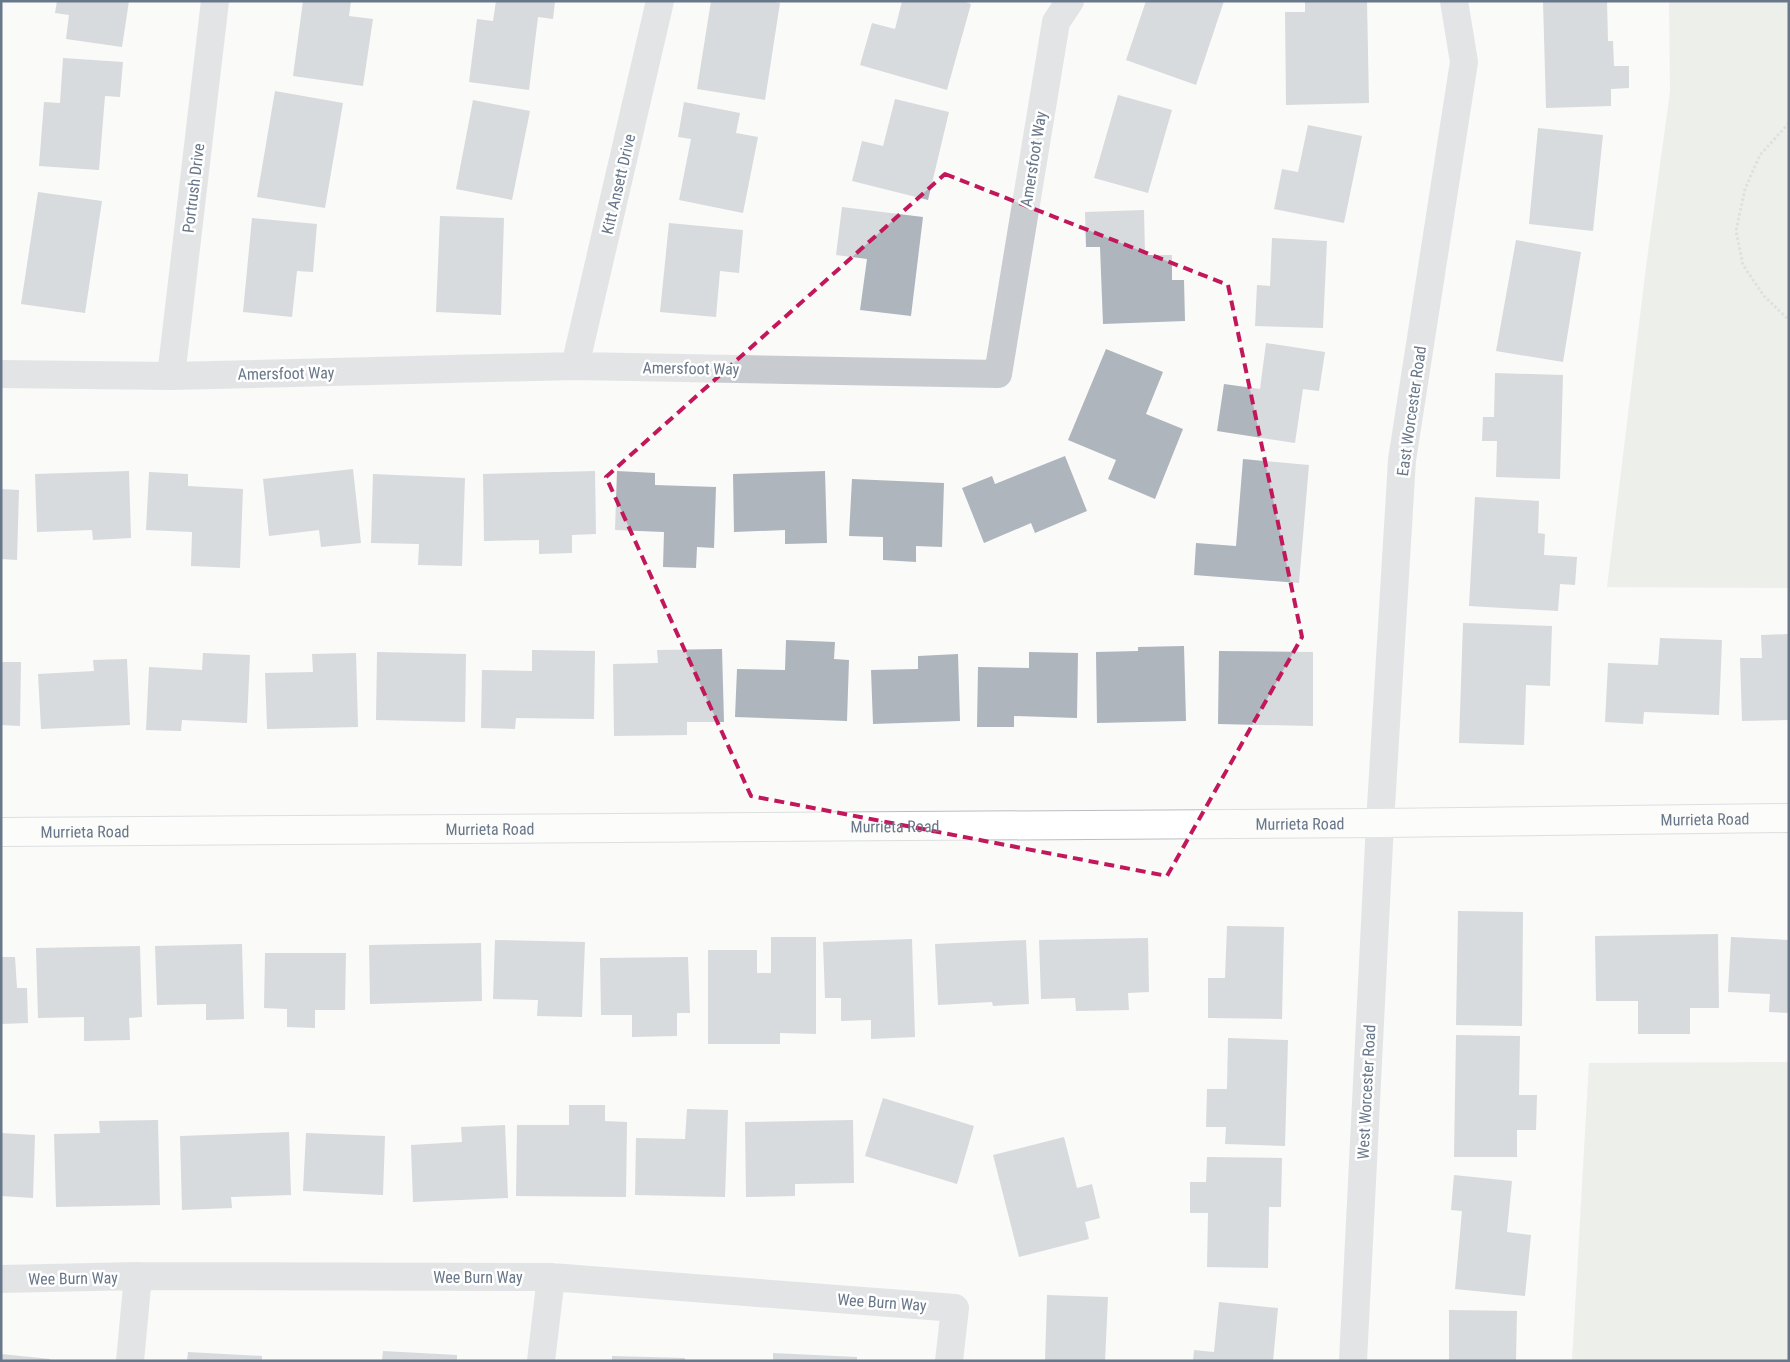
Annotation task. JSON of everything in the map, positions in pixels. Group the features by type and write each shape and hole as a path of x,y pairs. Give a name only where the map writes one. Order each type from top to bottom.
{"main road":[{"name":"Murrieta Road","path":"1,832 1380,824 1789,818"}],"street":[{"name":"Portrush Drive","path":"171,376 215,1"},
{"name":"Kitt Ansett Drive","path":"575,366 660,1"},
{"name":"Amersfoot Way","path":"1,374 171,376 575,366 998,374 1056,22 1070,1"},
{"name":"East Worcester Road","path":"1380,824 1402,460 1464,62 1454,1"},
{"name":"West Worcester Road","path":"1353,1361 1380,824"},
{"name":"Wee Burn Way","path":"1,1279 138,1276 551,1277 954,1308 949,1361"},
{"path":"130,1361 138,1276"},
{"path":"541,1361 551,1277"}],"path":[{"path":"1789,123 1760,155 1745,189 1736,231 1743,265 1764,296 1789,320"}],"highlighted area":[{"path":"945,174 1228,285 1302,637 1167,876 751,796 606,477"}],"shaded area":[{"path":"1669,1 1789,1 1789,588 1607,587 1646,267 1670,92"},
{"path":"1789,1062 1789,1361 1572,1361 1589,1063"}],"building":[{"path":"57,1 129,1 122,47 66,39 69,15 55,13"},
{"path":"303,1 351,1 349,16 373,19 363,86 293,76"},
{"path":"496,1 555,1 553,19 538,17 529,90 469,82 477,19 493,21"},
{"path":"711,1 769,1 780,3 765,100 697,89"},
{"path":"902,1 963,1 971,4 947,90 860,65 872,23 895,29"},
{"path":"1146,1 1224,1 1196,85 1126,60"},
{"path":"1305,1 1367,1 1369,103 1286,105 1285,12 1305,12"},
{"path":"1543,1 1607,1 1608,41 1613,41 1614,66 1629,66 1629,88 1611,89 1611,106 1546,108"},
{"path":"63,58 123,62 120,97 105,96 99,170 39,166 44,102 60,103"},
{"path":"275,91 343,103 325,208 257,197"},
{"path":"1118,95 1172,110 1148,193 1094,178"},
{"path":"895,99 949,112 928,200 852,181 862,141 883,146"},
{"path":"473,100 530,111 512,200 456,189"},
{"path":"684,102 740,113 736,133 758,137 743,213 679,200 691,139 678,137"},
{"path":"1308,125 1362,136 1344,223 1274,209 1282,169 1298,172"},
{"path":"1538,128 1603,135 1593,231 1529,224"},
{"path":"38,192 102,201 85,313 21,304"},
{"path":"842,207 923,217 911,316 860,310 867,259 836,255"},
{"path":"1144,210 1145,255 1172,255 1172,280 1184,280 1185,321 1103,324 1100,247 1086,247 1085,212"},
{"path":"440,216 504,218 501,315 436,312"},
{"path":"252,218 317,224 313,272 297,271 292,317 243,312"},
{"path":"669,223 743,230 739,273 720,271 716,317 660,312"},
{"path":"1272,238 1327,241 1323,328 1255,326 1257,285 1270,286"},
{"path":"1516,240 1581,252 1563,362 1496,351"},
{"path":"1266,343 1325,352 1319,391 1303,389 1295,443 1217,431 1224,384 1260,389"},
{"path":"1106,349 1163,372 1146,414 1183,429 1155,499 1108,479 1116,460 1068,440"},
{"path":"1495,373 1563,375 1560,479 1496,477 1497,441 1482,441 1483,417 1494,417"},
{"path":"1065,456 1087,511 1035,533 1031,523 984,543 962,488 992,476 995,484"},
{"path":"1243,459 1309,465 1299,583 1194,575 1196,543 1236,546"},
{"path":"353,469 361,543 321,547 319,530 269,536 263,479"},
{"path":"129,471 131,538 93,540 92,530 37,532 35,474"},
{"path":"595,471 596,534 572,535 572,553 539,554 539,540 484,541 483,474"},
{"path":"617,471 655,473 655,485 716,487 714,548 697,547 696,568 663,567 664,532 615,530"},
{"path":"825,471 827,543 785,544 785,530 734,532 733,474"},
{"path":"149,472 188,474 188,486 243,489 240,568 191,566 192,532 146,530"},
{"path":"373,474 465,478 462,566 418,565 419,544 371,543"},
{"path":"852,479 944,483 942,547 916,546 916,562 883,560 883,537 849,536"},
{"path":"1,489 19,490 17,560 1,559"},
{"path":"1475,497 1539,501 1538,533 1545,534 1544,555 1577,557 1575,585 1560,584 1558,611 1469,606"},
{"path":"1463,623 1552,626 1550,686 1526,685 1524,745 1459,743"},
{"path":"1789,634 1789,720 1742,721 1740,658 1762,658 1761,635"},
{"path":"1660,638 1722,640 1719,715 1644,712 1643,724 1605,722 1608,663 1658,665"},
{"path":"786,640 835,642 834,659 849,660 847,721 735,717 737,669 785,670"},
{"path":"1184,646 1186,721 1097,723 1096,652 1138,651 1138,647"},
{"path":"722,649 724,722 687,722 687,735 614,736 613,664 658,663 657,650"},
{"path":"532,650 595,651 594,719 516,718 515,729 481,728 482,670 532,671"},
{"path":"1219,651 1313,652 1313,726 1218,724"},
{"path":"377,652 466,654 465,722 376,720"},
{"path":"1029,652 1078,653 1077,718 1014,716 1014,727 977,727 978,667 1029,668"},
{"path":"203,653 250,655 247,723 182,720 181,731 146,730 149,667 202,670"},
{"path":"356,653 358,727 267,729 265,673 313,672 312,654"},
{"path":"958,654 960,721 873,724 871,670 918,669 918,656"},
{"path":"127,659 130,725 41,729 38,674 94,671 93,660"},
{"path":"1,662 21,662 20,726 1,725"},
{"path":"1458,911 1523,912 1522,1026 1456,1025"},
{"path":"1227,926 1284,927 1282,1019 1208,1018 1208,978 1225,978"},
{"path":"1718,934 1719,1008 1690,1008 1690,1034 1638,1034 1638,1001 1596,1001 1595,936"},
{"path":"771,937 816,937 816,1034 780,1033 780,1044 708,1044 708,950 757,950 757,973 771,973"},
{"path":"1731,937 1789,940 1789,1013 1769,1012 1770,994 1728,992"},
{"path":"1148,938 1149,992 1128,993 1129,1010 1076,1011 1075,998 1041,999 1039,940"},
{"path":"912,939 915,1037 871,1039 871,1020 841,1021 841,998 825,998 823,942"},
{"path":"495,940 585,942 582,1017 537,1016 538,1000 493,999"},
{"path":"1026,940 1029,1004 993,1006 992,1002 938,1005 935,944"},
{"path":"481,943 482,1001 370,1004 369,945"},
{"path":"242,944 244,1019 206,1020 206,1004 157,1005 155,946"},
{"path":"140,946 142,1017 129,1018 130,1040 84,1041 84,1017 38,1018 36,948"},
{"path":"265,953 346,953 345,1010 315,1010 315,1028 287,1027 287,1009 264,1008"},
{"path":"1,957 15,957 17,988 27,988 28,1023 1,1024"},
{"path":"688,957 690,1013 677,1013 677,1036 632,1037 632,1015 601,1015 600,958"},
{"path":"1456,1035 1520,1036 1519,1095 1537,1095 1536,1130 1517,1130 1517,1157 1454,1157"},
{"path":"1228,1038 1288,1040 1285,1146 1225,1144 1226,1127 1206,1127 1207,1089 1227,1089"},
{"path":"883,1098 974,1126 957,1184 865,1156"},
{"path":"569,1105 605,1105 605,1121 627,1122 626,1197 516,1196 517,1125 569,1125"},
{"path":"687,1109 728,1110 725,1197 635,1195 636,1138 685,1139"},
{"path":"158,1120 160,1205 56,1207 54,1134 100,1133 99,1121"},
{"path":"853,1120 854,1183 795,1184 795,1196 746,1197 745,1122"},
{"path":"505,1125 508,1198 413,1202 411,1145 462,1142 461,1127"},
{"path":"289,1132 291,1195 231,1197 232,1208 182,1210 180,1136"},
{"path":"1,1133 35,1135 33,1198 1,1196"},
{"path":"306,1133 385,1136 383,1195 303,1191"},
{"path":"1064,1137 1077,1188 1092,1184 1100,1218 1085,1222 1089,1239 1019,1257 993,1155"},
{"path":"1207,1157 1282,1158 1281,1207 1269,1207 1268,1268 1207,1267 1208,1213 1190,1213 1190,1182 1206,1182"},
{"path":"1454,1175 1512,1181 1507,1232 1531,1235 1525,1296 1455,1289 1462,1211 1451,1210"},
{"path":"1047,1295 1108,1297 1105,1361 1045,1361"},
{"path":"1219,1302 1278,1308 1273,1361 1193,1361 1194,1350 1214,1352"},
{"path":"1449,1310 1517,1311 1516,1361 1449,1361"},
{"path":"383,1351 457,1355 457,1361 382,1361"},
{"path":"188,1352 262,1356 262,1361 187,1361"},
{"path":"773,1353 857,1357 857,1361 773,1361"},
{"path":"1,1354 50,1359 49,1361 1,1361"},
{"path":"612,1356 685,1358 685,1361 612,1361"}]}
